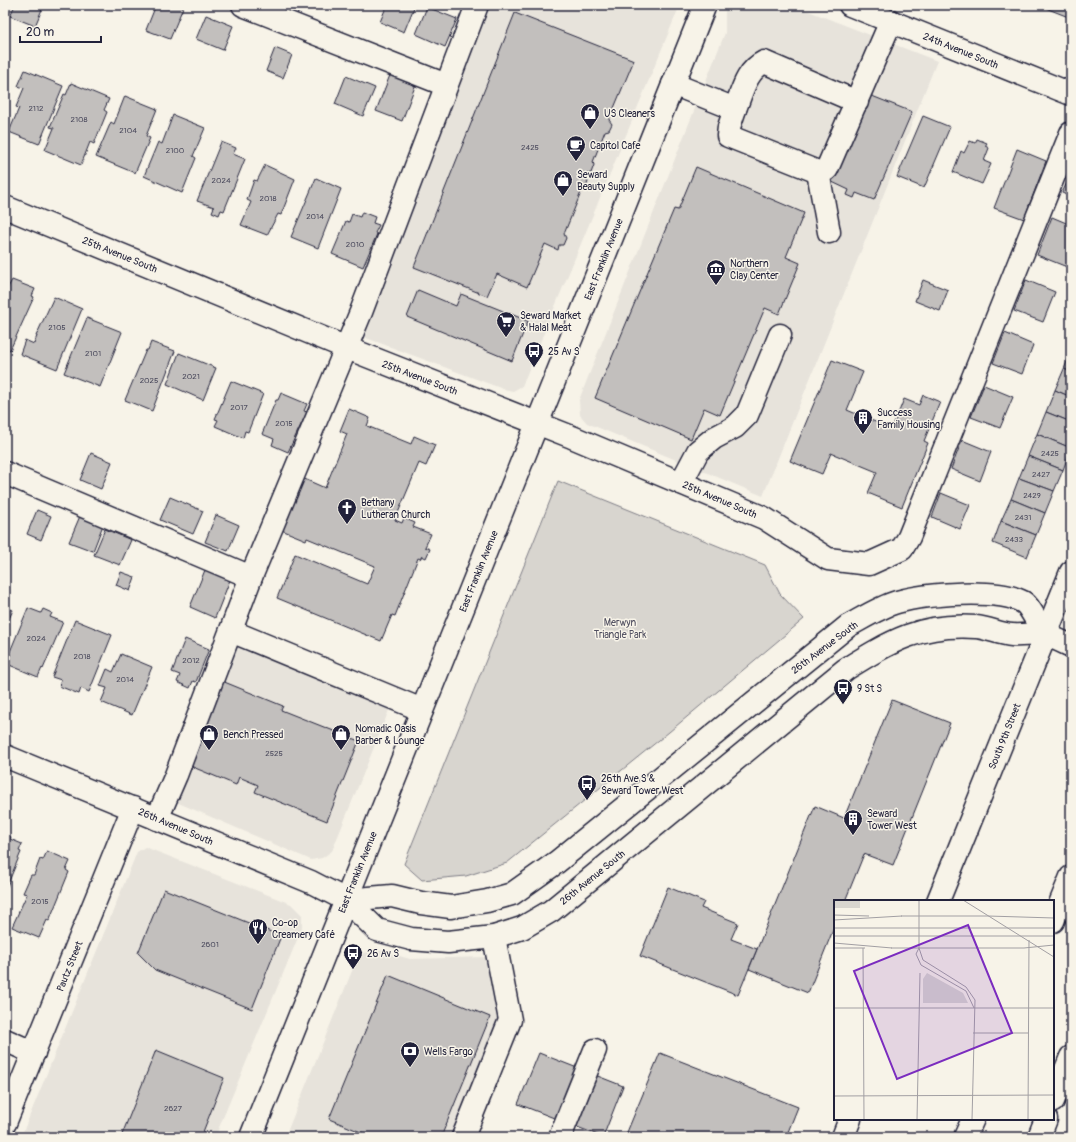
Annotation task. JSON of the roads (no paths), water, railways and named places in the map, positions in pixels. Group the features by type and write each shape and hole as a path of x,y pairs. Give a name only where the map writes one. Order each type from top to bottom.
{"main road":[{"path":"243,5 446,85"},
{"path":"157,819 176,775 251,577 347,348 477,5"},
{"name":"East Franklin Avenue","path":"251,1137 536,423 705,5"},
{"name":"24th Avenue South","path":"850,5 1071,94"},
{"path":"857,102 764,62 756,66 750,72 728,127 728,136 818,172 824,172 828,169 857,102 891,21"},
{"path":"673,84 735,109"},
{"name":"25th Avenue South","path":"5,207 347,348 536,423 764,518 828,559 869,564 902,549 906,543 1071,133"},
{"path":"818,172 829,232"},
{"path":"681,483 698,451 714,438 735,427 747,415 780,335"},
{"path":"5,472 251,577"},
{"name":"South 9th Street","path":"938,900 1071,572"},
{"name":"26th Avenue South","path":"346,900 392,896 421,903 451,907 487,901 512,894 557,862 848,626 896,602 920,597 950,594 1004,596 1024,603 1045,635"},
{"name":"26th Avenue South","path":"5,756 311,882 346,900 377,930 411,939 448,942 494,937 522,928 551,911 846,669 879,649 906,635 928,629 953,627 978,628 1011,636 1045,635"},
{"path":"230,631 422,710"},
{"path":"1045,635 1071,646"},
{"name":"Pautz Street","path":"5,1123 133,808"},
{"path":"1054,919 1071,877"},
{"path":"463,1137 510,1020 494,937"},
{"path":"5,1040 34,1052"},
{"path":"560,1137 595,1050"},
{"path":"1054,1099 1071,1057"},
{"path":"843,1137 850,1120"},
{"path":"965,1137 973,1120"},
{"path":"1038,1137 1046,1120"}],"place":[{"name":"US Cleaners","path":"590,130"},
{"name":"Capitol Cafe","path":"576,162"},
{"name":"Seward Beauty Supply","path":"563,197"},
{"name":"Northern Clay Center","path":"716,286"},
{"name":"Seward Market & Halal Meat","path":"506,338"},
{"name":"25 Av S","path":"534,368"},
{"name":"Success Family Housing","path":"863,435"},
{"name":"Bethany Lutheran Church","path":"347,525"},
{"name":"9 St S","path":"843,705"},
{"name":"Bench Pressed","path":"209,751"},
{"name":"Nomadic Oasis Barber & Lounge","path":"341,751"},
{"name":"26th Ave S & Seward Tower West","path":"587,801"},
{"name":"Seward Tower West","path":"853,836"},
{"name":"Co-op Creamery Café","path":"258,945"},
{"name":"26 Av S","path":"353,970"},
{"name":"Wells Fargo","path":"410,1068"}],"park label":[{"name":"Merwyn Triangle Park","path":"620,628"}]}
